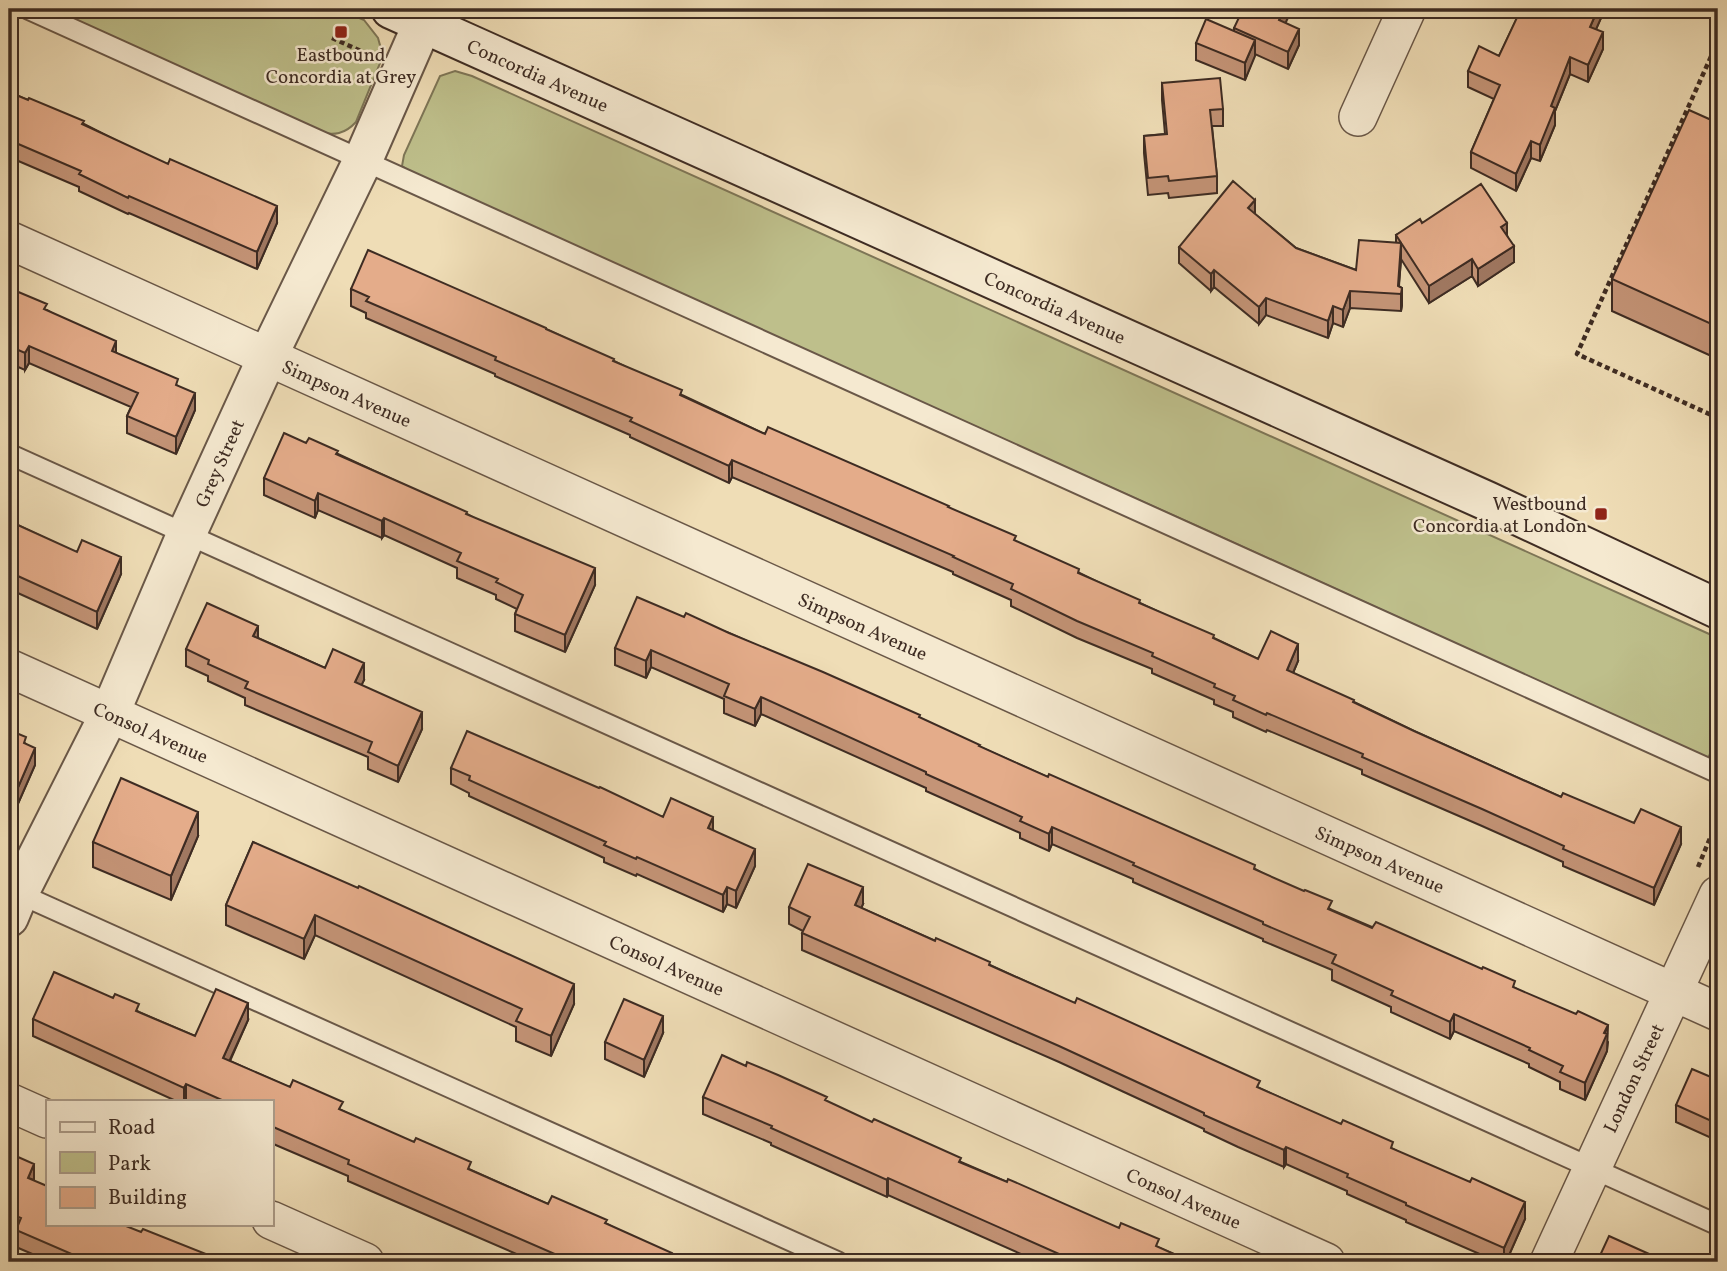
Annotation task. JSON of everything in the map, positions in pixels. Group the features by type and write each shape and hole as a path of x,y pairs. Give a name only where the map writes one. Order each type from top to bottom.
{"main road":[{"name":"Grey Street","path":"12,900 110,713 186,535 267,358 363,160 414,14"},
{"name":"Concordia Avenue","path":"414,14 1718,609"}],"street":[{"path":"1358,117 1408,9"},
{"name":"Simpson Avenue","path":"9,240 1718,1012"},
{"name":"Consol Avenue","path":"9,667 1326,1262"},
{"name":"London Street","path":"1549,1262 1718,895"},
{"path":"9,1102 46,1119"},
{"path":"273,1221 365,1262"}],"lane":[{"path":"28,9 1718,773"},
{"path":"9,454 1718,1225"},
{"path":"12,900 838,1262"}],"path":[{"path":"1718,41 1577,354 1718,418"}],"green space":[{"path":"48,9 338,9 364,20 378,38 383,56 356,122 343,131 324,133"},
{"path":"455,71 472,76 1718,638 1718,738 1708,758 417,176 402,166 404,155 440,76"}],"building":[{"path":"1243,9 1284,9 1279,20 1299,29 1288,52 1234,28"},
{"path":"1521,9 1598,9 1590,27 1603,32 1588,65 1570,57 1551,106 1555,108 1540,145 1531,141 1516,174 1471,152 1500,85 1468,71 1479,46 1499,56"},
{"path":"1206,19 1255,40 1245,63 1196,43"},
{"path":"1220,78 1223,109 1210,110 1217,176 1169,181 1168,176 1148,178 1144,136 1167,134 1162,83"},
{"path":"9,92 84,121 82,124 168,164 170,159 277,206 257,252 129,196 128,198 79,174 81,171 9,140"},
{"path":"1689,110 1718,123 1718,327 1612,279"},
{"path":"1233,181 1255,200 1248,208 1296,248 1356,270 1359,240 1401,243 1398,286 1402,288 1401,294 1350,291 1343,310 1333,306 1328,321 1266,298 1259,307 1214,270 1211,274 1179,247"},
{"path":"1481,184 1507,223 1501,227 1514,246 1478,269 1472,259 1429,286 1396,235 1420,219 1422,223"},
{"path":"368,250 682,390 680,395 765,434 768,427 1016,536 1014,540 1079,569 1078,573 1214,635 1213,638 1258,659 1271,631 1298,644 1287,670 1561,797 1563,793 1634,823 1641,809 1681,827 1654,888 1362,757 1363,754 1233,700 1235,696 1214,687 1215,684 1011,589 1013,584 954,556 732,460 729,466 630,421 632,418 366,301 369,297 351,289"},
{"path":"16,291 47,304 44,309 116,341 112,351 178,379 176,385 195,393 176,437 127,416 138,393 29,346 25,353 9,346 9,307"},
{"path":"284,433 306,443 309,438 338,451 336,454 467,512 466,514 595,568 565,635 515,614 523,595 496,582 498,579 457,561 461,553 384,518 382,521 318,493 315,501 264,478"},
{"path":"9,521 77,552 82,540 121,557 97,612 9,572"},
{"path":"637,597 684,617 686,613 823,672 1048,777 1049,774 1255,865 1254,869 1332,901 1328,909 1372,928 1376,922 1515,981 1513,987 1608,1025 1604,1033 1607,1034 1585,1083 1560,1072 1563,1066 1529,1050 1530,1048 1454,1014 1450,1022 1391,995 1393,991 1332,963 1336,955 1133,865 1134,863 1052,827 1049,834 1020,821 1022,817 761,697 755,709 724,696 729,684 651,650 646,661 615,648"},
{"path":"207,603 258,626 253,636 325,668 333,649 364,663 355,682 422,712 398,766 368,752 372,742 245,688 248,682 208,664 209,660 186,649"},
{"path":"9,730 26,737 24,743 35,748 13,799 9,797"},
{"path":"467,731 600,787 663,817 671,798 713,817 708,828 755,849 736,891 727,887 723,895 637,857 636,859 604,845 606,842 469,780 470,776 451,768"},
{"path":"121,778 198,812 171,876 93,842"},
{"path":"253,842 358,888 359,886 574,984 551,1036 516,1021 522,1009 315,915 304,939 226,905"},
{"path":"808,864 863,887 855,905 990,962 989,965 1075,1003 1077,998 1260,1081 1257,1087 1341,1124 1343,1120 1393,1142 1391,1148 1470,1182 1472,1178 1525,1202 1504,1248 1406,1205 1347,1177 1348,1174 1204,1115 1059,1046 802,933 810,917 789,907"},
{"path":"54,972 113,998 115,994 139,1004 136,1011 195,1036 216,989 248,1003 223,1058 290,1087 293,1080 343,1102 339,1109 414,1142 416,1138 471,1162 468,1169 548,1204 552,1196 607,1220 605,1223 672,1253 670,1259 678,1262 573,1262 348,1164 349,1160 273,1127 273,1100 222,1100 186,1084 184,1088 33,1019"},
{"path":"624,999 663,1016 644,1060 605,1042"},
{"path":"722,1055 746,1066 747,1062 827,1097 825,1100 872,1122 874,1119 961,1158 959,1162 1007,1182 1008,1179 1119,1228 1121,1223 1159,1239 1156,1246 1192,1262 1077,1262 888,1178 887,1180 703,1097"},
{"path":"1692,1069 1718,1080 1718,1124 1676,1105"},
{"path":"9,1153 34,1164 28,1178 46,1186 46,1226 126,1226 141,1232 143,1229 221,1260 90,1262 16,1230 21,1218 9,1213"},
{"path":"1609,1236 1667,1262 1597,1262"}],"place":[{"name":"Eastbound Concordia at Grey","path":"341,32"},
{"name":"Westbound Concordia at London","path":"1601,514"}]}
